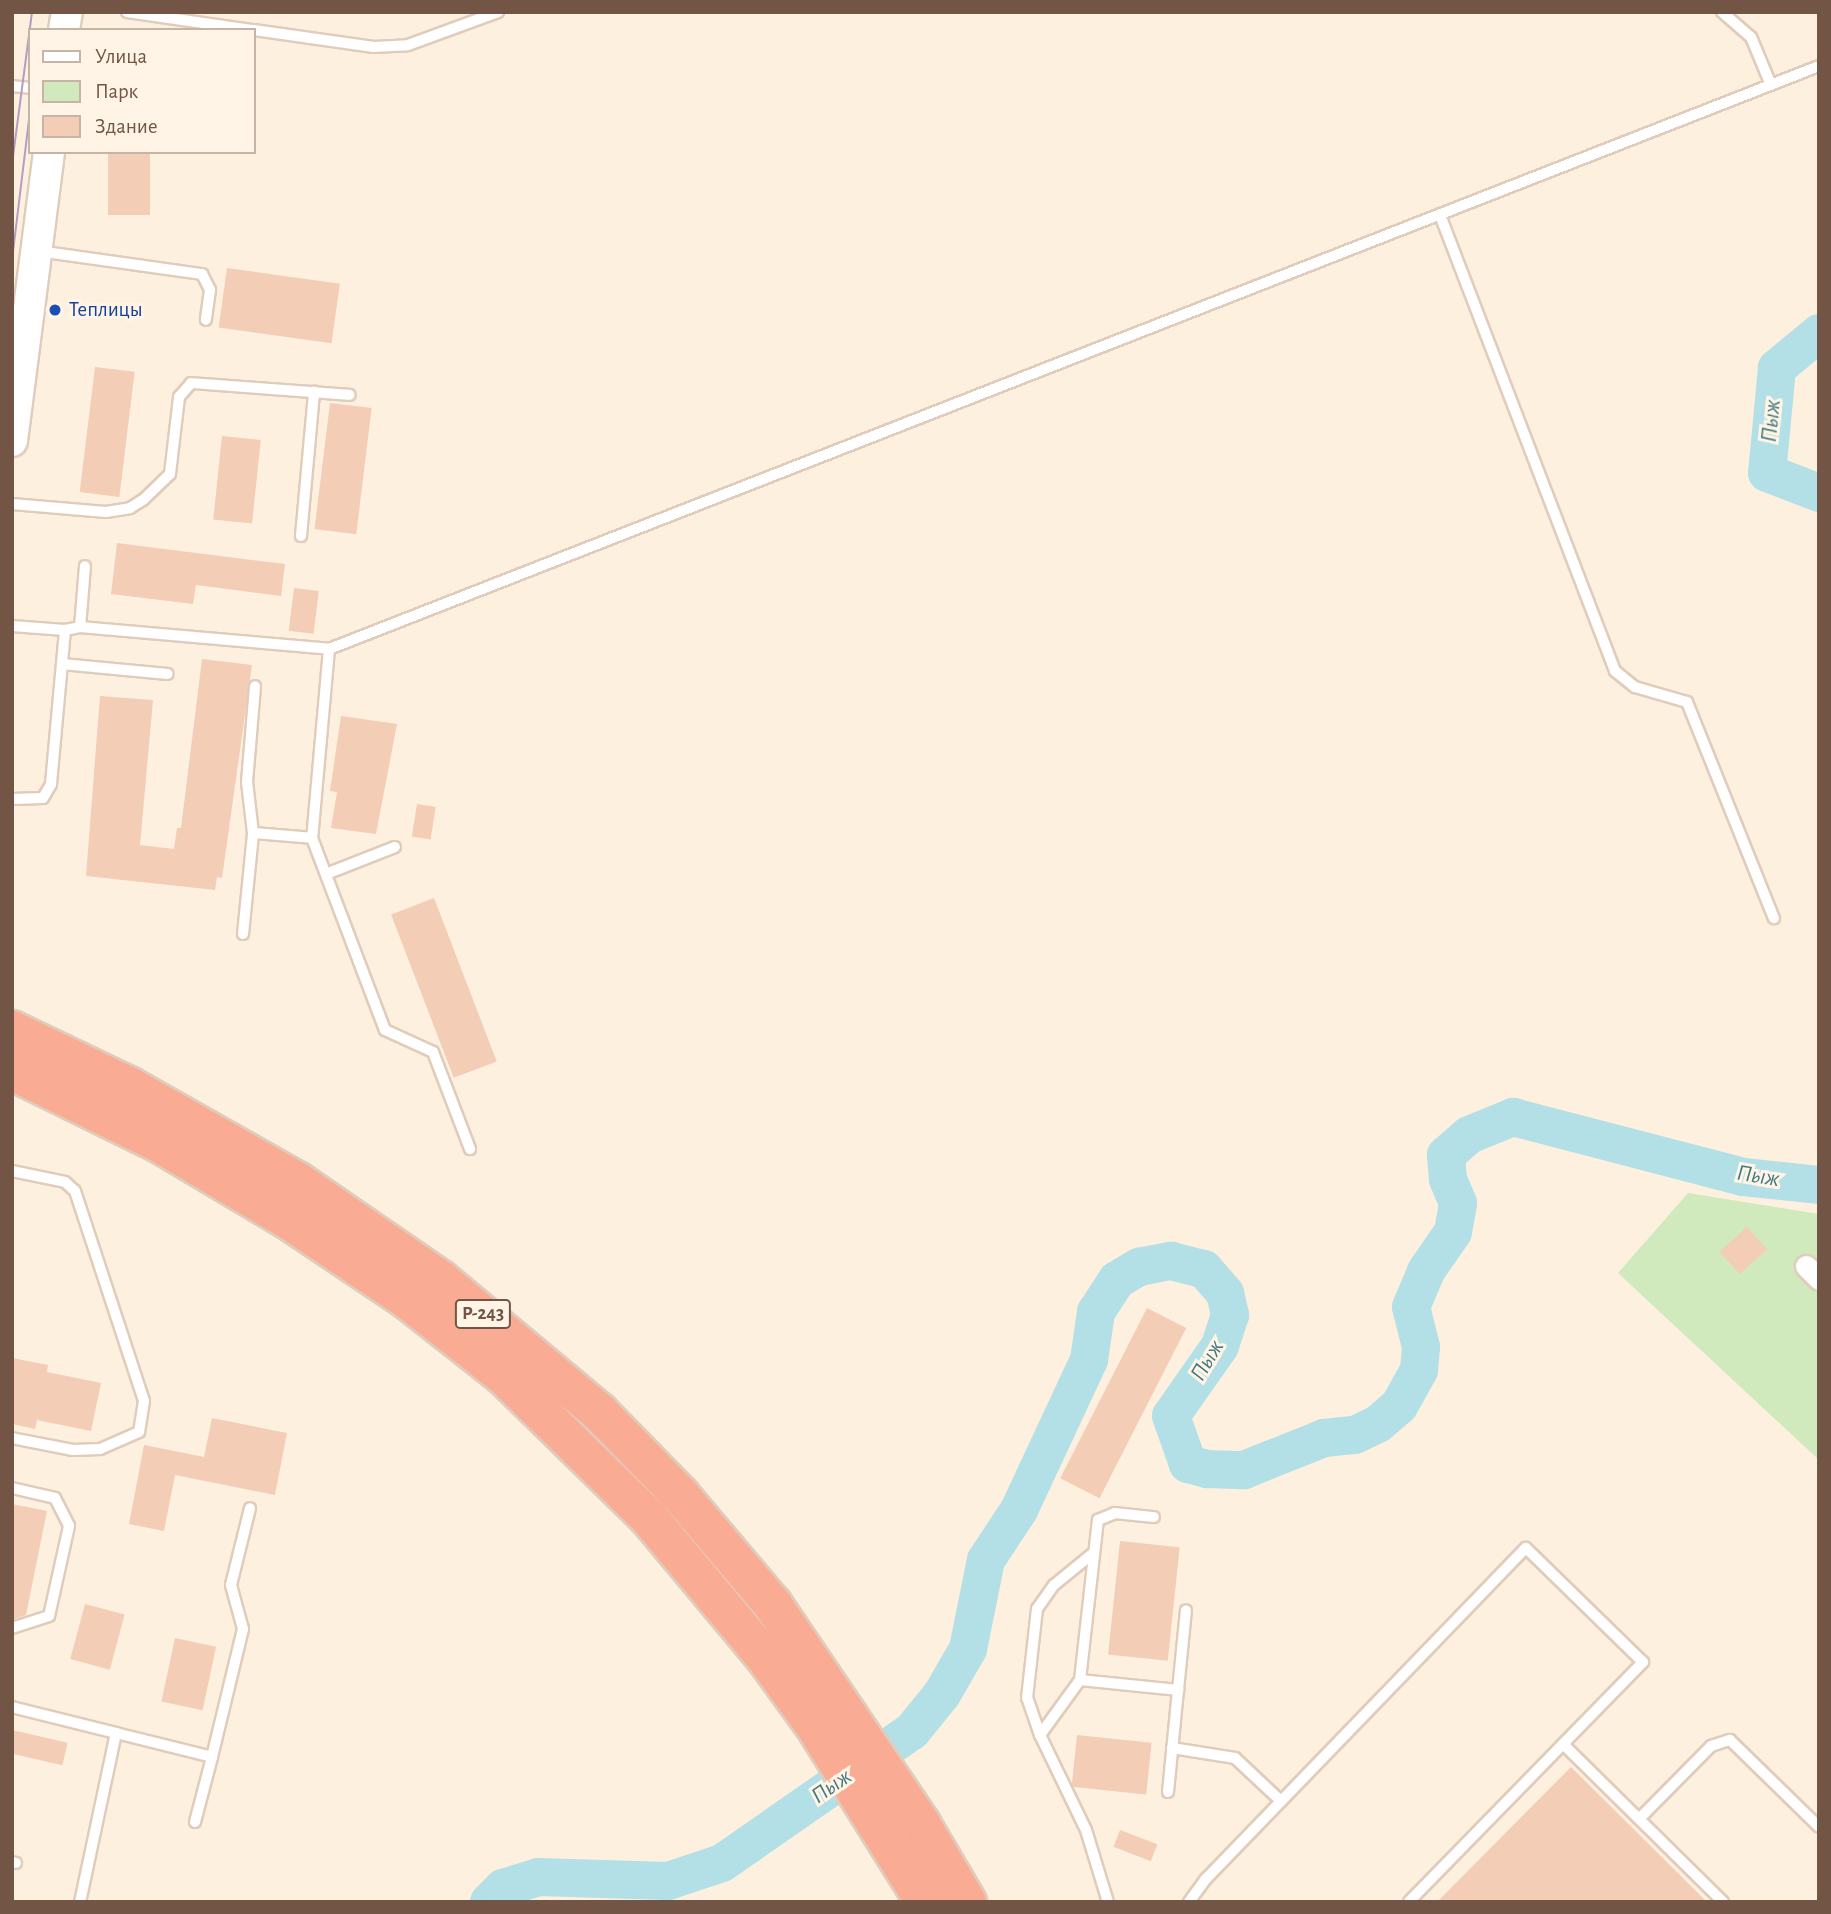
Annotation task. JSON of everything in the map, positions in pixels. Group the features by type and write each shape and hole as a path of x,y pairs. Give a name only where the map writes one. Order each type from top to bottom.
{"highway":[{"name":"Р-243","path":"19,1032 129,1086 297,1181 441,1280 599,1412 680,1495 772,1605 830,1717 906,1834 967,1902"},
{"name":"Р-243","path":"16,1072 157,1142 290,1222 409,1301 503,1375 649,1518 765,1657 830,1717"},
{"name":"Р-243","path":"906,1834 925,1902"}],"street":[{"path":"12,441 49,154"}],"lane":[{"path":"127,12 239,28"},
{"path":"256,30 374,47 437,37 498,12"},
{"path":"1722,12 1751,37 1771,85"},
{"path":"12,626 65,630 80,626 329,649 1819,66"},
{"path":"1440,215 1615,671 1634,687 1687,702 1773,918"},
{"path":"38,251 202,274 210,290 206,320"},
{"path":"12,504 106,512 130,508 143,500 170,474 179,397 191,383 350,395"},
{"path":"301,536 314,392"},
{"path":"80,626 85,566"},
{"path":"12,799 30,801 48,793 65,630"},
{"path":"329,649 312,838 385,1030 433,1052 470,1149"},
{"path":"62,664 168,674"},
{"path":"243,934 253,833 247,782 256,686"},
{"path":"253,833 312,838"},
{"path":"326,874 395,847"},
{"path":"12,1171 65,1182 75,1191 144,1401 139,1432 100,1449 73,1450 12,1438"},
{"path":"12,1488 55,1498 69,1526 49,1616 12,1628"},
{"path":"195,1822 243,1629 231,1585 250,1508"},
{"path":"1040,1735 1080,1680 1095,1527 1105,1515 1154,1517"},
{"path":"1189,1902 1281,1801 1526,1548 1643,1662 1409,1902"},
{"path":"1092,1554 1054,1585 1037,1609 1027,1698 1040,1735 1086,1830 1108,1902"},
{"path":"1168,1792 1186,1610"},
{"path":"1080,1680 1178,1690"},
{"path":"12,1707 212,1757"},
{"path":"80,1902 116,1733"},
{"path":"1639,1819 1711,1746 1730,1740 1819,1826"},
{"path":"1563,1744 1723,1902"},
{"path":"1172,1748 1235,1758 1281,1801"}],"green space":[{"path":"1688,1193 1819,1214 1819,1460 1618,1273"}],"building":[{"path":"108,154 150,154 150,215 108,215"},
{"path":"227,268 340,284 332,343 219,327"},
{"path":"95,367 135,372 119,497 80,492"},
{"path":"330,403 372,408 356,534 315,529"},
{"path":"222,436 261,440 252,524 213,520"},
{"path":"117,543 285,564 281,596 196,585 193,604 111,594"},
{"path":"294,588 319,591 314,634 289,631"},
{"path":"202,659 252,665 222,878 217,877 215,890 86,876 100,696 153,700 140,845 174,849 177,828 181,828"},
{"path":"341,716 397,724 376,834 331,828 337,792 330,791"},
{"path":"417,804 436,807 431,840 412,837"},
{"path":"434,898 497,1061 454,1078 391,914"},
{"path":"1747,1227 1767,1249 1740,1274 1720,1252"},
{"path":"1147,1308 1186,1328 1099,1498 1060,1478"},
{"path":"12,1358 48,1365 47,1372 101,1383 91,1431 37,1420 35,1429 12,1424"},
{"path":"212,1418 287,1433 275,1495 175,1475 164,1531 129,1524 144,1445 204,1457"},
{"path":"12,1504 47,1511 26,1615 12,1620"},
{"path":"1120,1541 1180,1547 1168,1661 1108,1654"},
{"path":"85,1604 125,1615 110,1670 70,1659"},
{"path":"175,1638 216,1647 203,1710 161,1702"},
{"path":"12,1730 68,1743 62,1765 12,1754"},
{"path":"1077,1735 1152,1743 1146,1795 1072,1787"},
{"path":"1571,1767 1707,1902 1437,1902"},
{"path":"1120,1830 1157,1844 1151,1861 1114,1847"}],"waterway":[{"name":"Пыж","path":"1819,333 1777,368 1767,473 1819,493"},
{"name":"Пыж","path":"489,1902 503,1888 538,1877 668,1881 722,1863 912,1731 942,1694 968,1649 986,1560 1019,1510 1089,1360 1096,1312 1117,1280 1139,1267 1171,1261 1204,1269 1225,1293 1230,1315 1220,1346 1171,1416 1188,1464 1207,1469 1244,1470 1324,1438 1355,1435 1378,1424 1399,1406 1419,1370 1421,1347 1411,1307 1426,1271 1453,1232 1458,1203 1448,1179 1446,1155 1469,1135 1513,1117 1743,1177 1819,1185"}],"tram line":[{"path":"30,28 32,12"},
{"path":"12,164 28,42"},
{"path":"12,260 28,128"}],"place":[{"name":"Теплицы","path":"55,310"}]}
